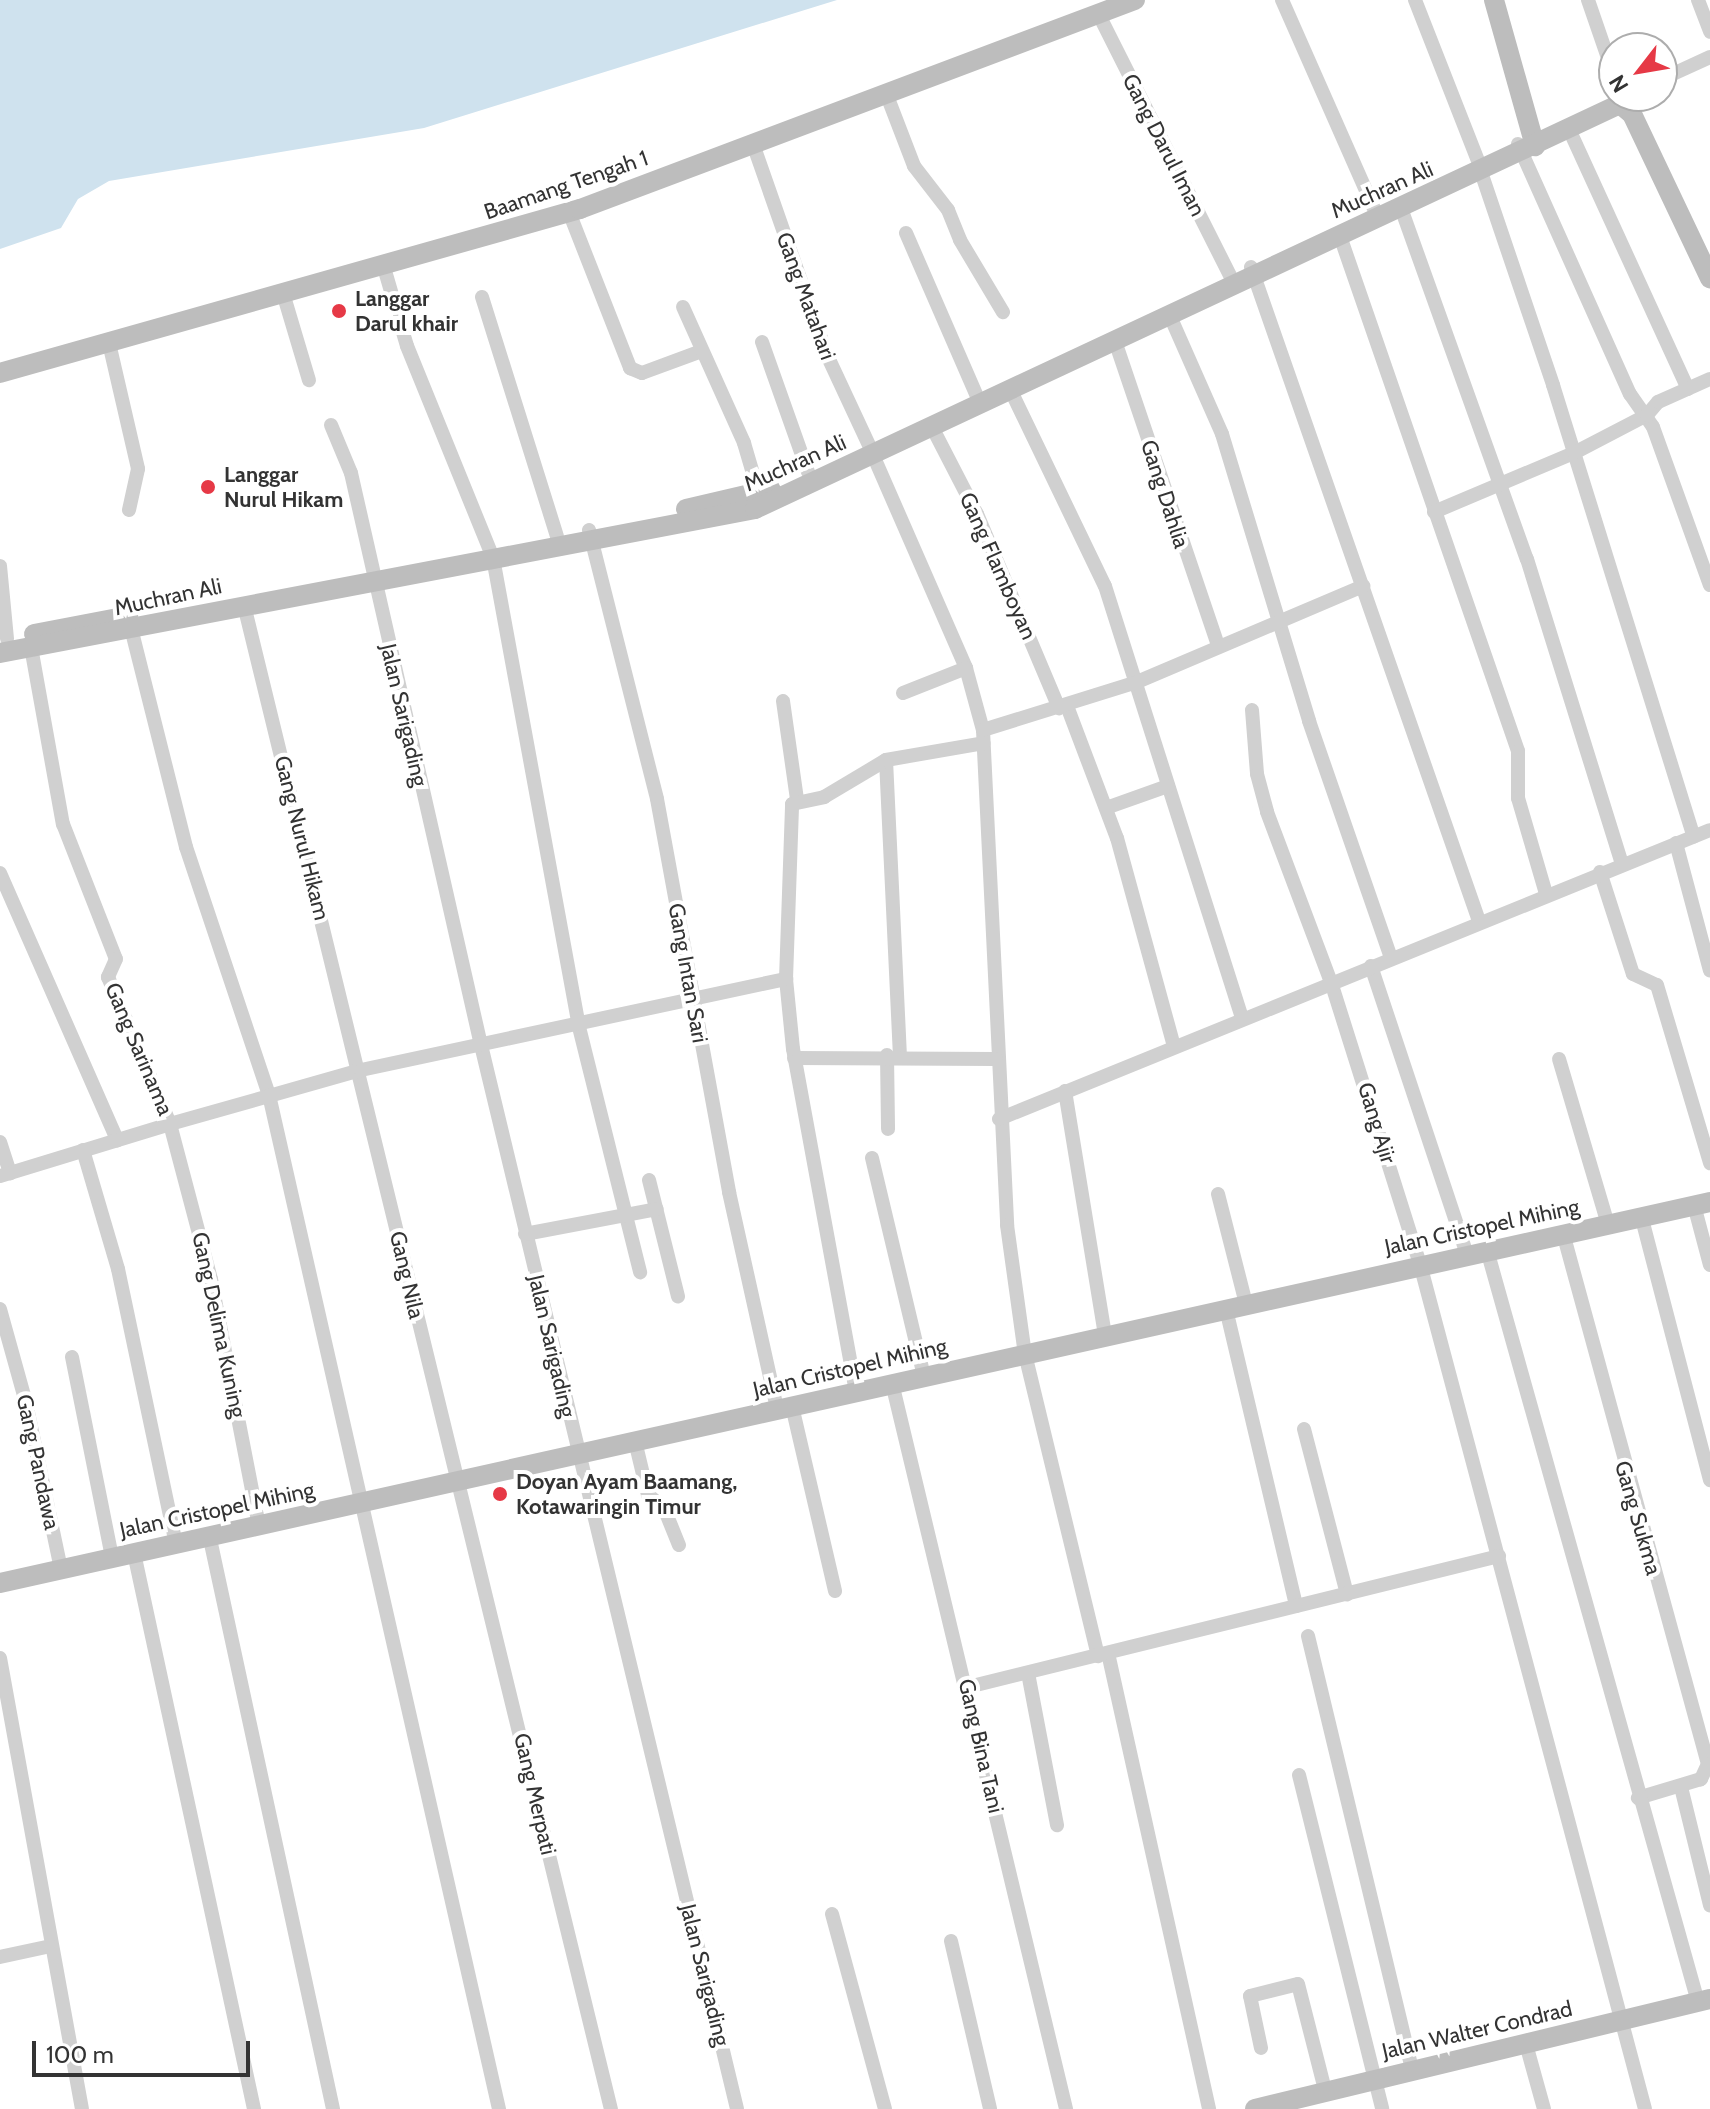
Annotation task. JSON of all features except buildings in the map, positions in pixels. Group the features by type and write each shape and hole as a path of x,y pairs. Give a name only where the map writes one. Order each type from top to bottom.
{"street":[{"name":"Baamang Tengah 1","path":"0,373 569,212 1135,0"},
{"path":"1282,0 1374,209"},
{"path":"1415,0 1479,166 1574,453 1694,837"},
{"path":"1494,0 1538,140 1630,394 1647,415 1710,585"},
{"path":"1588,0 1599,32"},
{"path":"1698,0 1710,32"},
{"name":"Gang Darul Iman","path":"1098,13 1230,276"},
{"path":"1678,72 1710,57"},
{"path":"886,93 914,166 948,210 1003,312"},
{"name":"Muchran Ali","path":"492,554 557,536 589,535 759,494 808,472 932,427 1170,316 1374,209 1602,112"},
{"path":"1630,112 1710,278"},
{"path":"1538,140 1688,389"},
{"name":"Gang Matahari","path":"753,144 823,344 966,668 984,736 999,1119 1025,1354 1103,1654 1209,2109"},
{"name":"Muchran Ali","path":"2,644 589,535 755,509 977,396 1230,276 1253,272 1340,236 1401,208 1479,166"},
{"path":"1401,208 1500,487 1622,864"},
{"path":"569,212 630,368 642,373 699,352"},
{"path":"906,233 977,396"},
{"path":"1340,236 1518,751 1518,798 1546,894"},
{"path":"383,264 407,346 492,554 578,1023 640,1272"},
{"path":"1253,272 1479,921"},
{"path":"283,293 309,380"},
{"path":"482,297 557,536"},
{"path":"683,307 699,352 744,443 759,494"},
{"path":"1170,316 1222,434 1278,619 1391,958"},
{"name":"Gang Dahlia","path":"1115,341 1218,646"},
{"path":"762,342 808,472"},
{"path":"109,343 138,469 129,510"},
{"path":"1434,512 1500,487 1574,453 1647,415 1658,402 1710,379"},
{"path":"1011,391 1097,566 1137,682 1242,1018"},
{"name":"Jalan Sarigading","path":"331,425 351,473 371,576 525,1234 737,2109"},
{"name":"Gang Flamboyan","path":"932,427 977,514 1106,808 1174,1046"},
{"name":"Gang Intan Sari","path":"589,535 652,776 729,1192 835,1591"},
{"path":"0,566 2,644"},
{"name":"Muchran Ali","path":"2,644 31,647 244,605 371,576"},
{"path":"797,799 824,797 886,760 984,736 1137,682 1278,619 1363,586"},
{"name":"Gang Nurul Hikam","path":"244,605 361,1070"},
{"path":"131,628 186,847 269,1095 365,1501 499,2109"},
{"name":"Gang Sarinama","path":"31,647 63,824 116,959 108,977 170,1124 361,1070 693,996 786,979"},
{"path":"903,693 966,668"},
{"path":"783,701 797,799 791,809 786,979 794,1058 856,1392"},
{"name":"Gang Ajir","path":"1252,710 1257,774 1267,812 1331,982 1420,1264 1645,2109"},
{"path":"886,760 893,1055 888,1129"},
{"path":"1106,808 1168,786"},
{"path":"999,1119 1479,921 1710,830"},
{"path":"1676,843 1710,971"},
{"path":"1600,872 1633,974 1657,985 1710,1163"},
{"path":"0,873 117,1140"},
{"path":"1371,966 1467,1254"},
{"path":"794,1058 893,1055 996,1059"},
{"path":"1559,1059 1608,1224"},
{"name":"Gang Nila","path":"361,1070 409,1287 460,1479"},
{"path":"1065,1091 1105,1336"},
{"path":"0,1142 5,1174 170,1124"},
{"name":"Gang Delima Kuning","path":"170,1124 211,1279 259,1526"},
{"path":"83,1150 116,1259 176,1545"},
{"path":"872,1158 924,1376"},
{"path":"649,1180 678,1296"},
{"path":"1218,1194 1246,1304"},
{"path":"1702,1204 1710,1265"},
{"name":"Jalan Cristopel Mihing","path":"0,1583 112,1557 210,1539 460,1479 1420,1264 1702,1204"},
{"path":"525,1234 657,1209"},
{"path":"1642,1219 1710,1480"},
{"name":"Gang Sukma","path":"1563,1233 1612,1429 1708,1764 1701,1779 1638,1798"},
{"path":"1487,1250 1638,1798 1704,2001"},
{"name":"Gang Pandawa","path":"0,1309 26,1403 61,1569"},
{"path":"1226,1309 1296,1606"},
{"path":"72,1357 112,1557"},
{"name":"Gang Bina Tani","path":"892,1383 968,1687 1066,2109"},
{"path":"1304,1429 1347,1594"},
{"path":"635,1441 648,1495 664,1508 679,1545"},
{"name":"Gang Merpati","path":"460,1479 611,2109"},
{"path":"210,1539 333,2109"},
{"path":"134,1553 254,2109"},
{"path":"968,1687 1499,1556"},
{"path":"1308,1636 1412,2069"},
{"path":"0,1658 82,2109"},
{"path":"1028,1673 1057,1825"},
{"path":"1299,1775 1382,2109"},
{"path":"1681,1787 1710,1905"},
{"path":"832,1914 885,2109"},
{"path":"951,1941 990,2109"},
{"path":"0,1957 51,1946"},
{"path":"1261,2048 1250,1996 1298,1984 1325,2090"},
{"name":"Jalan Walter Condrad","path":"1255,2109 1704,2001"},
{"path":"1526,2044 1544,2109"}],"water":[{"path":"0,0 837,0 424,128 109,181 78,199 61,228 0,249"}],"place":[{"name":"Langgar Darul khair","path":"339,311"},
{"name":"Langgar Nurul Hikam","path":"208,487"},
{"name":"Doyan Ayam Baamang, Kotawaringin Timur","path":"500,1494"}]}
